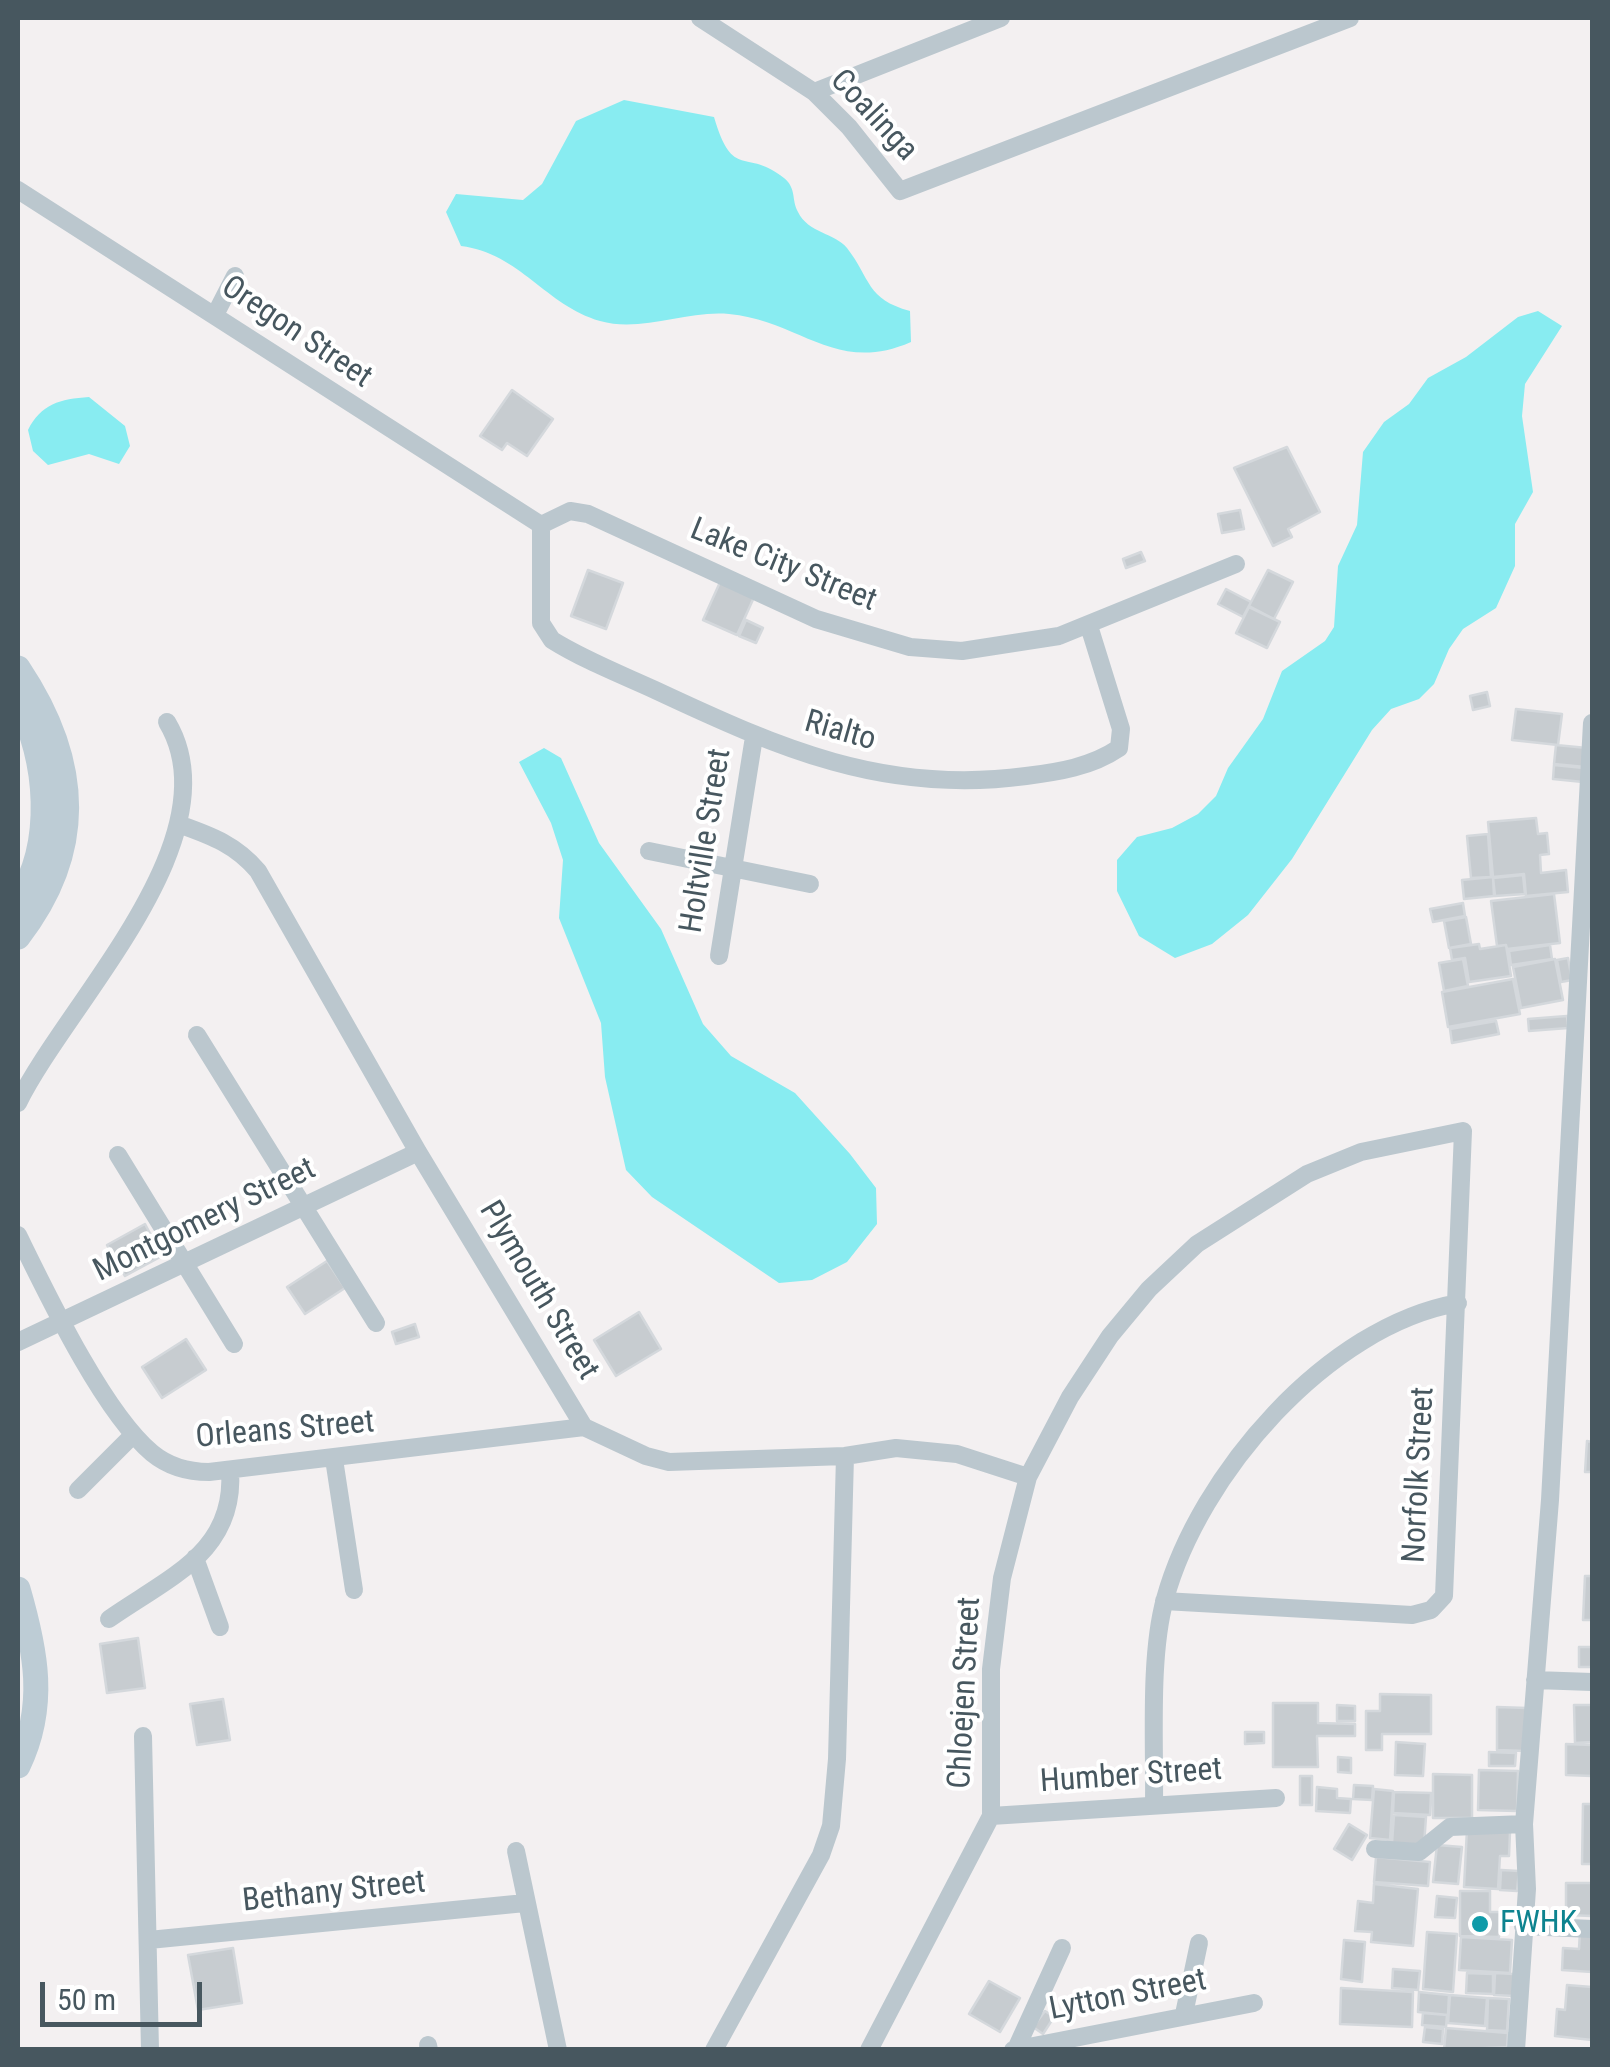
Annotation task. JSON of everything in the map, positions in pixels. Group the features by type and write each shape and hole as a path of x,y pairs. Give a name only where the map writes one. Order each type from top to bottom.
{"street":[{"name":"Coalinga","path":"700,18 814,92 849,127 900,191 1350,18"},
{"path":"814,92 1001,18"},
{"name":"Oregon Street","path":"18,190 215,315 335,397 542,525"},
{"path":"215,315 234,276"},
{"name":"Lake City Street","path":"542,525 570,511 588,514 816,619 910,647 962,651 1059,636 1236,564"},
{"name":"Rialto","path":"542,525 541,623 552,640 754,737 896,779 991,781 1099,762 1119,748 1121,729 1089,626"},
{"path":"18,668 50,726 64,764 70,797 63,842 43,904 18,937"},
{"path":"18,702 31,727 38,759 42,826 36,858 18,900"},
{"path":"18,1103 34,1069 145,905 180,825 181,762 178,740 167,722"},
{"path":"1516,2050 1528,1889 1524,1824 1550,1500 1592,723"},
{"name":"Holtville Street","path":"718,956 754,737"},
{"name":"Plymouth Street","path":"180,825 220,838 242,852 258,871 418,1152 584,1427 669,1462 845,1456 896,1448 942,1452 1028,1477"},
{"path":"649,851 810,884"},
{"path":"197,1035 376,1322"},
{"name":"Norfolk Street","path":"1164,1600 1412,1616 1431,1610 1444,1596 1463,1131"},
{"name":"Chloejen Street","path":"869,2050 991,1816 991,1670 1002,1578 1028,1477 1070,1397 1110,1336 1150,1288 1197,1244 1308,1174 1362,1152 1463,1131"},
{"name":"Montgomery Street","path":"18,1342 418,1152"},
{"path":"118,1155 234,1344"},
{"name":"Orleans Street","path":"18,1235 62,1323 133,1435 175,1467 190,1472 230,1470 584,1427"},
{"path":"1154,1805 1164,1600 1190,1536 1222,1478 1261,1428 1315,1375 1404,1319 1458,1303"},
{"path":"78,1490 133,1435"},
{"path":"714,2050 820,1856 832,1826 845,1456"},
{"path":"334,1459 354,1590"},
{"path":"109,1619 195,1558 227,1520 232,1499 230,1470"},
{"path":"195,1558 220,1627"},
{"path":"18,1588 38,1678 36,1720 18,1766"},
{"path":"1535,1680 1592,1682"},
{"path":"142,1736 150,2050"},
{"name":"Humber Street","path":"991,1816 1276,1798"},
{"path":"1376,1848 1420,1852 1450,1826 1524,1824"},
{"path":"516,1852 558,2050"},
{"name":"Bethany Street","path":"150,1940 526,1903"},
{"path":"1523,1926 1592,1929"},
{"path":"1184,2014 1199,1943"},
{"path":"1015,2049 1062,1948"},
{"name":"Lytton Street","path":"1015,2049 1254,2003"}],"water":[{"path":"624,100 714,117 734,157 771,169 784,178 791,186 802,219 847,248 877,294 910,311 911,342 885,351 861,353 729,314 632,324 600,321 564,304 500,259 461,246 446,212 456,194 523,200 542,184 576,121"},
{"path":"1538,311 1562,326 1525,384 1522,416 1533,492 1515,524 1515,566 1496,608 1463,629 1449,649 1434,684 1419,699 1391,709 1372,730 1292,859 1248,915 1212,944 1175,958 1139,936 1117,891 1117,860 1137,837 1172,828 1198,814 1216,796 1228,768 1263,719 1282,671 1325,641 1334,627 1338,566 1357,525 1363,452 1384,422 1409,404 1428,378 1466,357 1518,317"},
{"path":"89,397 125,426 130,446 119,464 89,454 48,465 33,451 28,430 33,421 52,404"},
{"path":"544,748 561,758 599,843 661,929 703,1024 731,1056 795,1093 876,1188 877,1224 847,1262 812,1280 779,1283 652,1197 626,1170 605,1077 601,1023 559,918 563,860 551,823 519,762"}],"building":[{"path":"512,390 553,419 527,456 507,443 502,450 480,436"},
{"path":"1287,447 1320,512 1288,529 1292,537 1273,546 1234,468"},
{"path":"1240,510 1244,529 1222,533 1218,514"},
{"path":"1141,552 1145,561 1126,568 1123,559"},
{"path":"588,570 623,583 606,629 571,616"},
{"path":"1268,570 1293,582 1274,619 1249,606"},
{"path":"721,580 755,595 737,635 703,620"},
{"path":"1226,589 1251,602 1243,617 1218,604"},
{"path":"1249,607 1280,622 1267,648 1236,633"},
{"path":"746,620 763,628 756,643 739,636"},
{"path":"1487,692 1490,706 1473,710 1470,696"},
{"path":"1516,709 1562,714 1558,745 1512,740"},
{"path":"1556,745 1587,748 1585,767 1554,764"},
{"path":"1554,765 1584,768 1583,782 1553,779"},
{"path":"1536,818 1538,834 1547,833 1549,854 1540,855 1541,873 1566,870 1568,892 1526,896 1524,874 1493,877 1488,822"},
{"path":"1488,834 1491,877 1471,878 1467,836"},
{"path":"1523,875 1525,894 1495,896 1493,878"},
{"path":"1493,877 1494,896 1464,899 1462,880"},
{"path":"1554,894 1560,943 1507,949 1506,945 1497,946 1491,901"},
{"path":"1463,903 1465,916 1433,922 1430,909"},
{"path":"1466,917 1471,944 1449,948 1444,921"},
{"path":"1479,944 1480,949 1506,945 1511,976 1469,982 1465,958 1452,960 1450,948"},
{"path":"1550,945 1552,959 1511,965 1509,951"},
{"path":"1568,958 1572,980 1561,982 1557,960"},
{"path":"1463,959 1468,986 1444,991 1439,963"},
{"path":"1555,959 1563,1000 1521,1008 1513,967"},
{"path":"1513,979 1520,1014 1448,1027 1442,992"},
{"path":"1567,1016 1568,1028 1529,1031 1528,1019"},
{"path":"1496,1021 1499,1034 1452,1043 1450,1029"},
{"path":"145,1224 162,1256 125,1276 107,1245"},
{"path":"327,1261 345,1288 305,1314 287,1287"},
{"path":"639,1312 661,1349 616,1376 594,1340"},
{"path":"415,1324 419,1337 396,1344 392,1332"},
{"path":"186,1339 206,1370 162,1398 142,1367"},
{"path":"1587,1441 1592,1442 1592,1472 1585,1472"},
{"path":"1585,1576 1592,1576 1592,1620 1583,1620"},
{"path":"138,1638 145,1688 107,1693 100,1644"},
{"path":"1579,1647 1592,1647 1592,1667 1579,1667"},
{"path":"1380,1694 1431,1695 1431,1734 1382,1734 1382,1750 1366,1750 1366,1711 1380,1711"},
{"path":"223,1699 230,1740 197,1745 190,1704"},
{"path":"1273,1703 1318,1703 1318,1723 1355,1724 1355,1736 1317,1736 1318,1767 1273,1767"},
{"path":"1337,1705 1355,1706 1355,1721 1337,1721"},
{"path":"1574,1705 1592,1705 1592,1742 1575,1743"},
{"path":"1497,1707 1527,1708 1526,1751 1497,1750"},
{"path":"1245,1732 1264,1732 1264,1743 1245,1744"},
{"path":"1396,1742 1425,1744 1423,1776 1395,1775"},
{"path":"1566,1744 1592,1745 1592,1776 1566,1775"},
{"path":"1489,1752 1516,1753 1515,1766 1489,1766"},
{"path":"1338,1757 1351,1758 1351,1773 1338,1772"},
{"path":"1479,1770 1518,1771 1517,1811 1478,1810"},
{"path":"1433,1774 1472,1775 1472,1818 1433,1818"},
{"path":"1300,1776 1312,1776 1312,1805 1300,1805"},
{"path":"1354,1785 1373,1786 1372,1800 1353,1799"},
{"path":"1317,1787 1337,1789 1337,1798 1351,1799 1350,1813 1316,1811"},
{"path":"1374,1789 1393,1791 1390,1840 1370,1838"},
{"path":"1394,1792 1431,1793 1430,1815 1393,1813"},
{"path":"1583,1804 1592,1804 1592,1864 1582,1864"},
{"path":"1394,1815 1426,1817 1424,1845 1392,1843"},
{"path":"1349,1824 1367,1835 1352,1860 1334,1849"},
{"path":"1467,1829 1510,1832 1509,1856 1500,1856 1498,1889 1464,1887"},
{"path":"1437,1845 1462,1847 1458,1884 1433,1882"},
{"path":"1376,1857 1430,1862 1428,1886 1374,1882"},
{"path":"1501,1870 1519,1871 1517,1891 1500,1890"},
{"path":"1566,1883 1592,1883 1592,1916 1566,1915"},
{"path":"1374,1884 1418,1889 1413,1946 1371,1942 1372,1932 1355,1931 1358,1901 1373,1903"},
{"name":"FWHK","path":"1460,1891 1490,1891 1490,1912 1500,1912 1499,1937 1460,1936"},
{"path":"1437,1896 1457,1898 1455,1918 1435,1917"},
{"path":"1580,1931 1592,1932 1592,1972 1562,1970 1563,1948 1579,1949"},
{"path":"1427,1932 1457,1934 1453,1992 1423,1989"},
{"path":"1461,1937 1512,1940 1510,1973 1459,1970"},
{"path":"1344,1940 1365,1942 1362,1982 1341,1979"},
{"path":"233,1948 242,2003 198,2010 188,1955"},
{"path":"1393,1969 1420,1971 1418,1990 1392,1988"},
{"path":"1467,1973 1493,1974 1493,1994 1466,1993"},
{"path":"1495,1973 1514,1974 1514,1996 1494,1995"},
{"path":"989,1981 1020,1998 1000,2032 969,2014"},
{"path":"1567,1985 1592,1987 1592,2040 1555,2036 1557,2009 1565,2010"},
{"path":"1341,1988 1413,1992 1412,2027 1340,2024"},
{"path":"1419,1992 1449,1995 1448,2015 1418,2012"},
{"path":"1450,1995 1487,1998 1485,2026 1448,2023"},
{"path":"1488,1998 1509,1999 1507,2031 1487,2030"},
{"path":"1045,2011 1054,2017 1043,2034 1033,2027"},
{"path":"1423,2013 1447,2015 1446,2027 1422,2025"},
{"path":"1425,2027 1443,2029 1442,2044 1423,2042"},
{"path":"1446,2028 1508,2033 1507,2047 1444,2050"}],"place":[{"name":"FWHK","path":"1480,1924"}]}
